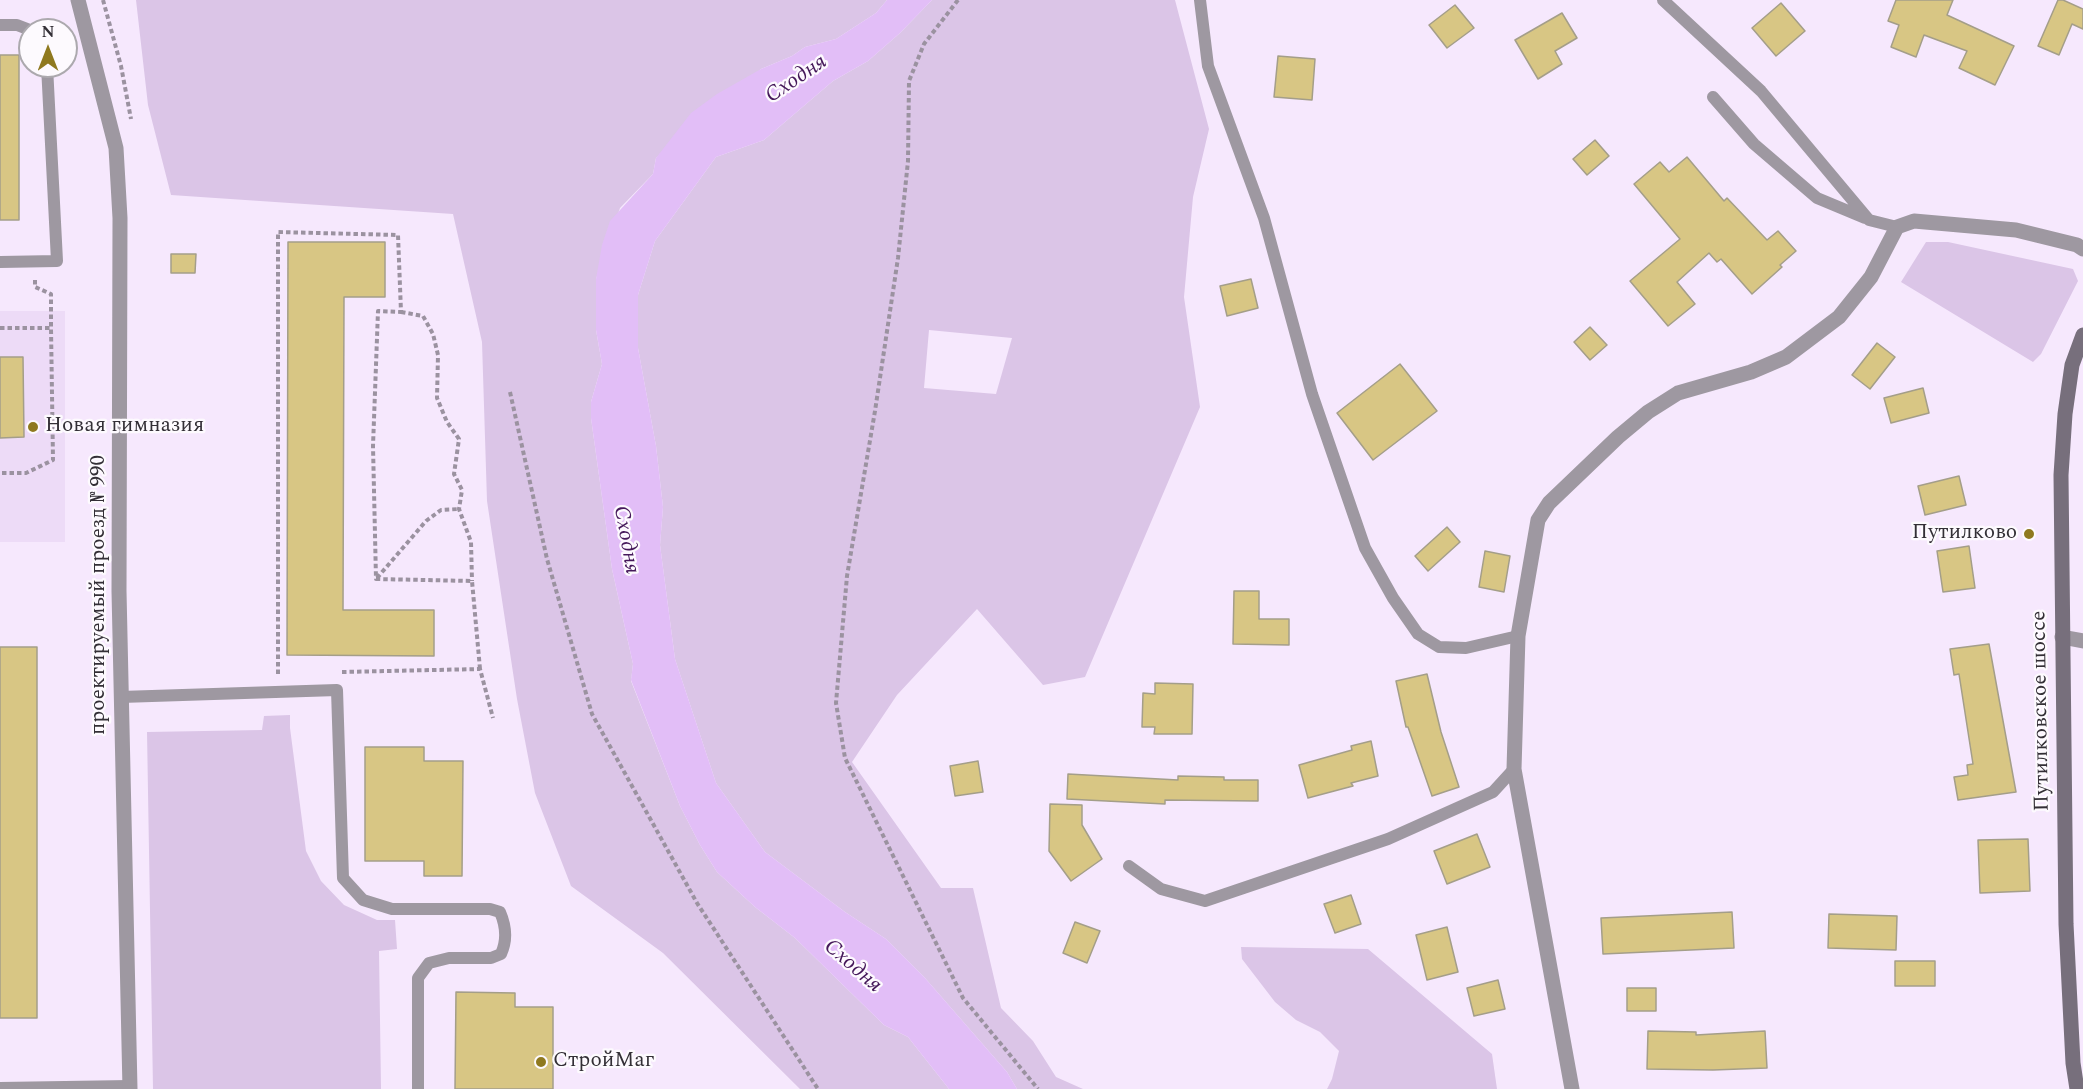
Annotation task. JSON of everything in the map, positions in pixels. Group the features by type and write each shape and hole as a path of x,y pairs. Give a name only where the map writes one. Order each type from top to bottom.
{"main road":[{"name":"Путилковское шоссе","path":"2077,1089 2073,1063 2066,924 2061,475 2065,414 2072,365 2083,335"}],"street":[{"name":"проектируемый проезд № 990","path":"78,0 116,148 120,218 119,591 130,1087"},
{"path":"1572,1089 1514,769 1518,636 1538,520 1550,502 1618,436 1648,412 1678,393 1751,372 1785,357 1839,317 1871,277 1897,227 1914,221 2016,230 2077,245 2083,249"},
{"path":"2062,637 2083,641"}],"lane":[{"path":"1200,0 1208,66 1264,218 1312,394 1365,548 1393,597 1418,634 1439,647 1466,648 1518,636"},
{"path":"1663,0 1761,92 1869,220"},
{"path":"0,25 18,25"},
{"path":"0,262 57,261 48,78"},
{"path":"1713,97 1754,144 1817,198 1869,220 1897,227"},
{"path":"121,697 338,690 343,878 363,900 392,909 490,909 500,912 505,923 505,946 501,954 491,958 449,958 429,963 418,978 418,1089"},
{"path":"1129,866 1161,889 1205,901 1388,839 1493,792 1514,769"},
{"path":"0,1088 130,1087"}],"path":[{"path":"958,0 924,44 909,81 908,161 898,258 847,576 837,703 845,758 963,998 1038,1089"},
{"path":"288,674 276,674 278,232 398,235 401,312"},
{"path":"0,473 26,473 53,460 51,294 35,287 35,261"},
{"path":"376,579 373,446 378,311 401,312 423,316 433,334 438,355 437,398 447,422 459,439 454,474 462,490 459,509 471,542 480,669 493,718"},
{"path":"0,328 51,328"},
{"path":"510,392 548,558 592,714 697,903 818,1089"},
{"path":"376,579 426,521 441,510 459,509"},
{"path":"376,579 472,581"},
{"path":"336,672 480,669"}],"shaded area":[{"path":"136,0 887,0 876,13 836,39 805,47 792,56 761,69 656,158 653,174 620,208 596,279 596,330 602,364 591,402 591,418 612,569 633,664 631,681 680,806 700,845 717,872 755,907 795,938 884,1025 908,1037 949,1089 800,1089 663,953 571,886 535,793 517,699 487,501 482,342 453,214 171,195 148,105"},
{"path":"932,0 1175,0 1209,129 1193,197 1184,297 1200,407 1085,677 1043,685 977,609 897,695 852,762 941,888 973,888 1001,1008 1033,1041 1056,1077 1083,1089 1017,1089 1007,1072 925,978 886,939 845,912 765,852 716,783 675,659 660,545 663,507 656,446 638,348 638,295 655,241 716,157 764,140 833,81 868,61 900,33","holes":["929,330 1012,338 996,394 924,388"]},
{"path":"1926,242 1948,242 2073,269 2078,281 2041,354 2033,362 1901,282"},
{"name":"Новая гимназия","path":"0,311 65,311 65,542 0,542"},
{"path":"290,715 306,851 321,881 344,905 377,920 395,920 397,949 379,951 381,1089 153,1089 147,732 262,730 264,716"},
{"path":"1241,947 1368,949 1492,1054 1497,1089 1327,1089 1339,1051 1320,1032 1296,1020 1275,1002 1242,959"}],"water":[{"name":"Сходня","path":"887,0 932,0 900,33 868,61 833,81 764,140 716,157 655,241 638,295 638,348 656,446 663,507 660,545 675,659 716,783 765,852 845,912 886,939 925,978 1007,1072 1017,1089 949,1089 908,1037 884,1025 795,938 755,907 717,872 680,806 631,680 633,664 612,569 591,418 591,402 602,364 596,330 596,279 602,245 610,221 653,174 656,158 691,113 717,94 761,69 792,56 805,47 836,39 876,13"}],"building":[{"path":"1896,0 1953,0 1947,15 2014,46 1995,85 1959,68 1967,51 1924,35 1916,57 1891,47 1899,25 1888,21"},
{"path":"2058,0 2083,9 2083,29 2072,24 2059,55 2038,46"},
{"path":"1781,3 1805,31 1776,56 1752,28"},
{"path":"1455,5 1474,28 1447,48 1429,25"},
{"path":"1562,13 1577,38 1555,51 1562,64 1538,79 1515,40"},
{"path":"0,55 18,55 19,220 0,220"},
{"path":"1278,56 1315,59 1312,100 1274,97"},
{"path":"1595,140 1609,156 1587,175 1573,159"},
{"path":"1687,157 1724,201 1727,198 1767,240 1778,231 1796,251 1752,294 1721,259 1717,262 1709,253 1677,282 1695,304 1668,326 1630,281 1680,239 1634,184 1660,162 1669,172"},
{"path":"288,242 385,242 385,297 344,297 343,610 434,610 434,656 287,655"},
{"path":"171,254 196,254 195,273 171,273"},
{"path":"1251,279 1258,308 1227,316 1220,286"},
{"path":"1590,327 1607,345 1590,360 1574,342"},
{"path":"1877,343 1895,357 1870,389 1852,375"},
{"path":"0,357 23,357 24,437 0,438"},
{"path":"1400,364 1437,411 1373,460 1337,413"},
{"path":"1923,388 1929,413 1891,423 1884,398"},
{"path":"1959,476 1966,505 1925,515 1918,486"},
{"path":"1447,527 1460,542 1428,571 1415,556"},
{"path":"1969,546 1975,588 1943,592 1937,551"},
{"path":"1485,551 1510,556 1504,592 1479,587"},
{"path":"1234,591 1259,591 1259,619 1289,619 1289,645 1233,644"},
{"path":"1989,644 2016,792 1958,800 1954,777 1968,775 1967,765 1973,764 1959,674 1954,675 1950,649"},
{"path":"0,647 37,647 37,1018 0,1018"},
{"path":"1427,674 1441,732 1459,787 1432,796 1408,727 1406,727 1396,681"},
{"path":"1155,683 1193,684 1192,734 1154,734 1155,727 1142,727 1143,693 1155,694"},
{"path":"1371,741 1378,776 1351,783 1353,786 1308,798 1299,765 1352,750 1351,746"},
{"path":"365,747 424,747 424,761 463,761 462,876 424,876 424,861 365,861"},
{"path":"978,761 983,792 955,796 950,766"},
{"path":"1068,774 1178,780 1178,776 1258,780 1258,801 1165,800 1165,804 1067,799"},
{"path":"1050,804 1082,805 1082,825 1102,859 1071,881 1049,851"},
{"path":"1477,834 1490,867 1447,884 1434,851"},
{"path":"2028,839 2030,891 1980,893 1978,840"},
{"path":"1351,895 1361,924 1335,933 1324,904"},
{"path":"1732,912 1734,948 1603,954 1601,918"},
{"path":"1829,914 1897,916 1896,950 1828,948"},
{"path":"1075,922 1100,931 1087,963 1063,953"},
{"path":"1447,927 1458,972 1427,980 1416,935"},
{"path":"1895,961 1935,961 1935,986 1895,986"},
{"path":"1498,980 1505,1009 1474,1016 1467,988"},
{"path":"1627,988 1656,988 1656,1011 1627,1011"},
{"path":"456,992 515,993 515,1007 553,1007 553,1089 455,1089"},
{"path":"1648,1031 1696,1032 1696,1035 1765,1031 1767,1068 1647,1069"}],"place":[{"name":"Новая гимназия","path":"33,427"},
{"name":"Путилково","path":"2029,534"},
{"name":"СтройМаг","path":"541,1062"}]}
